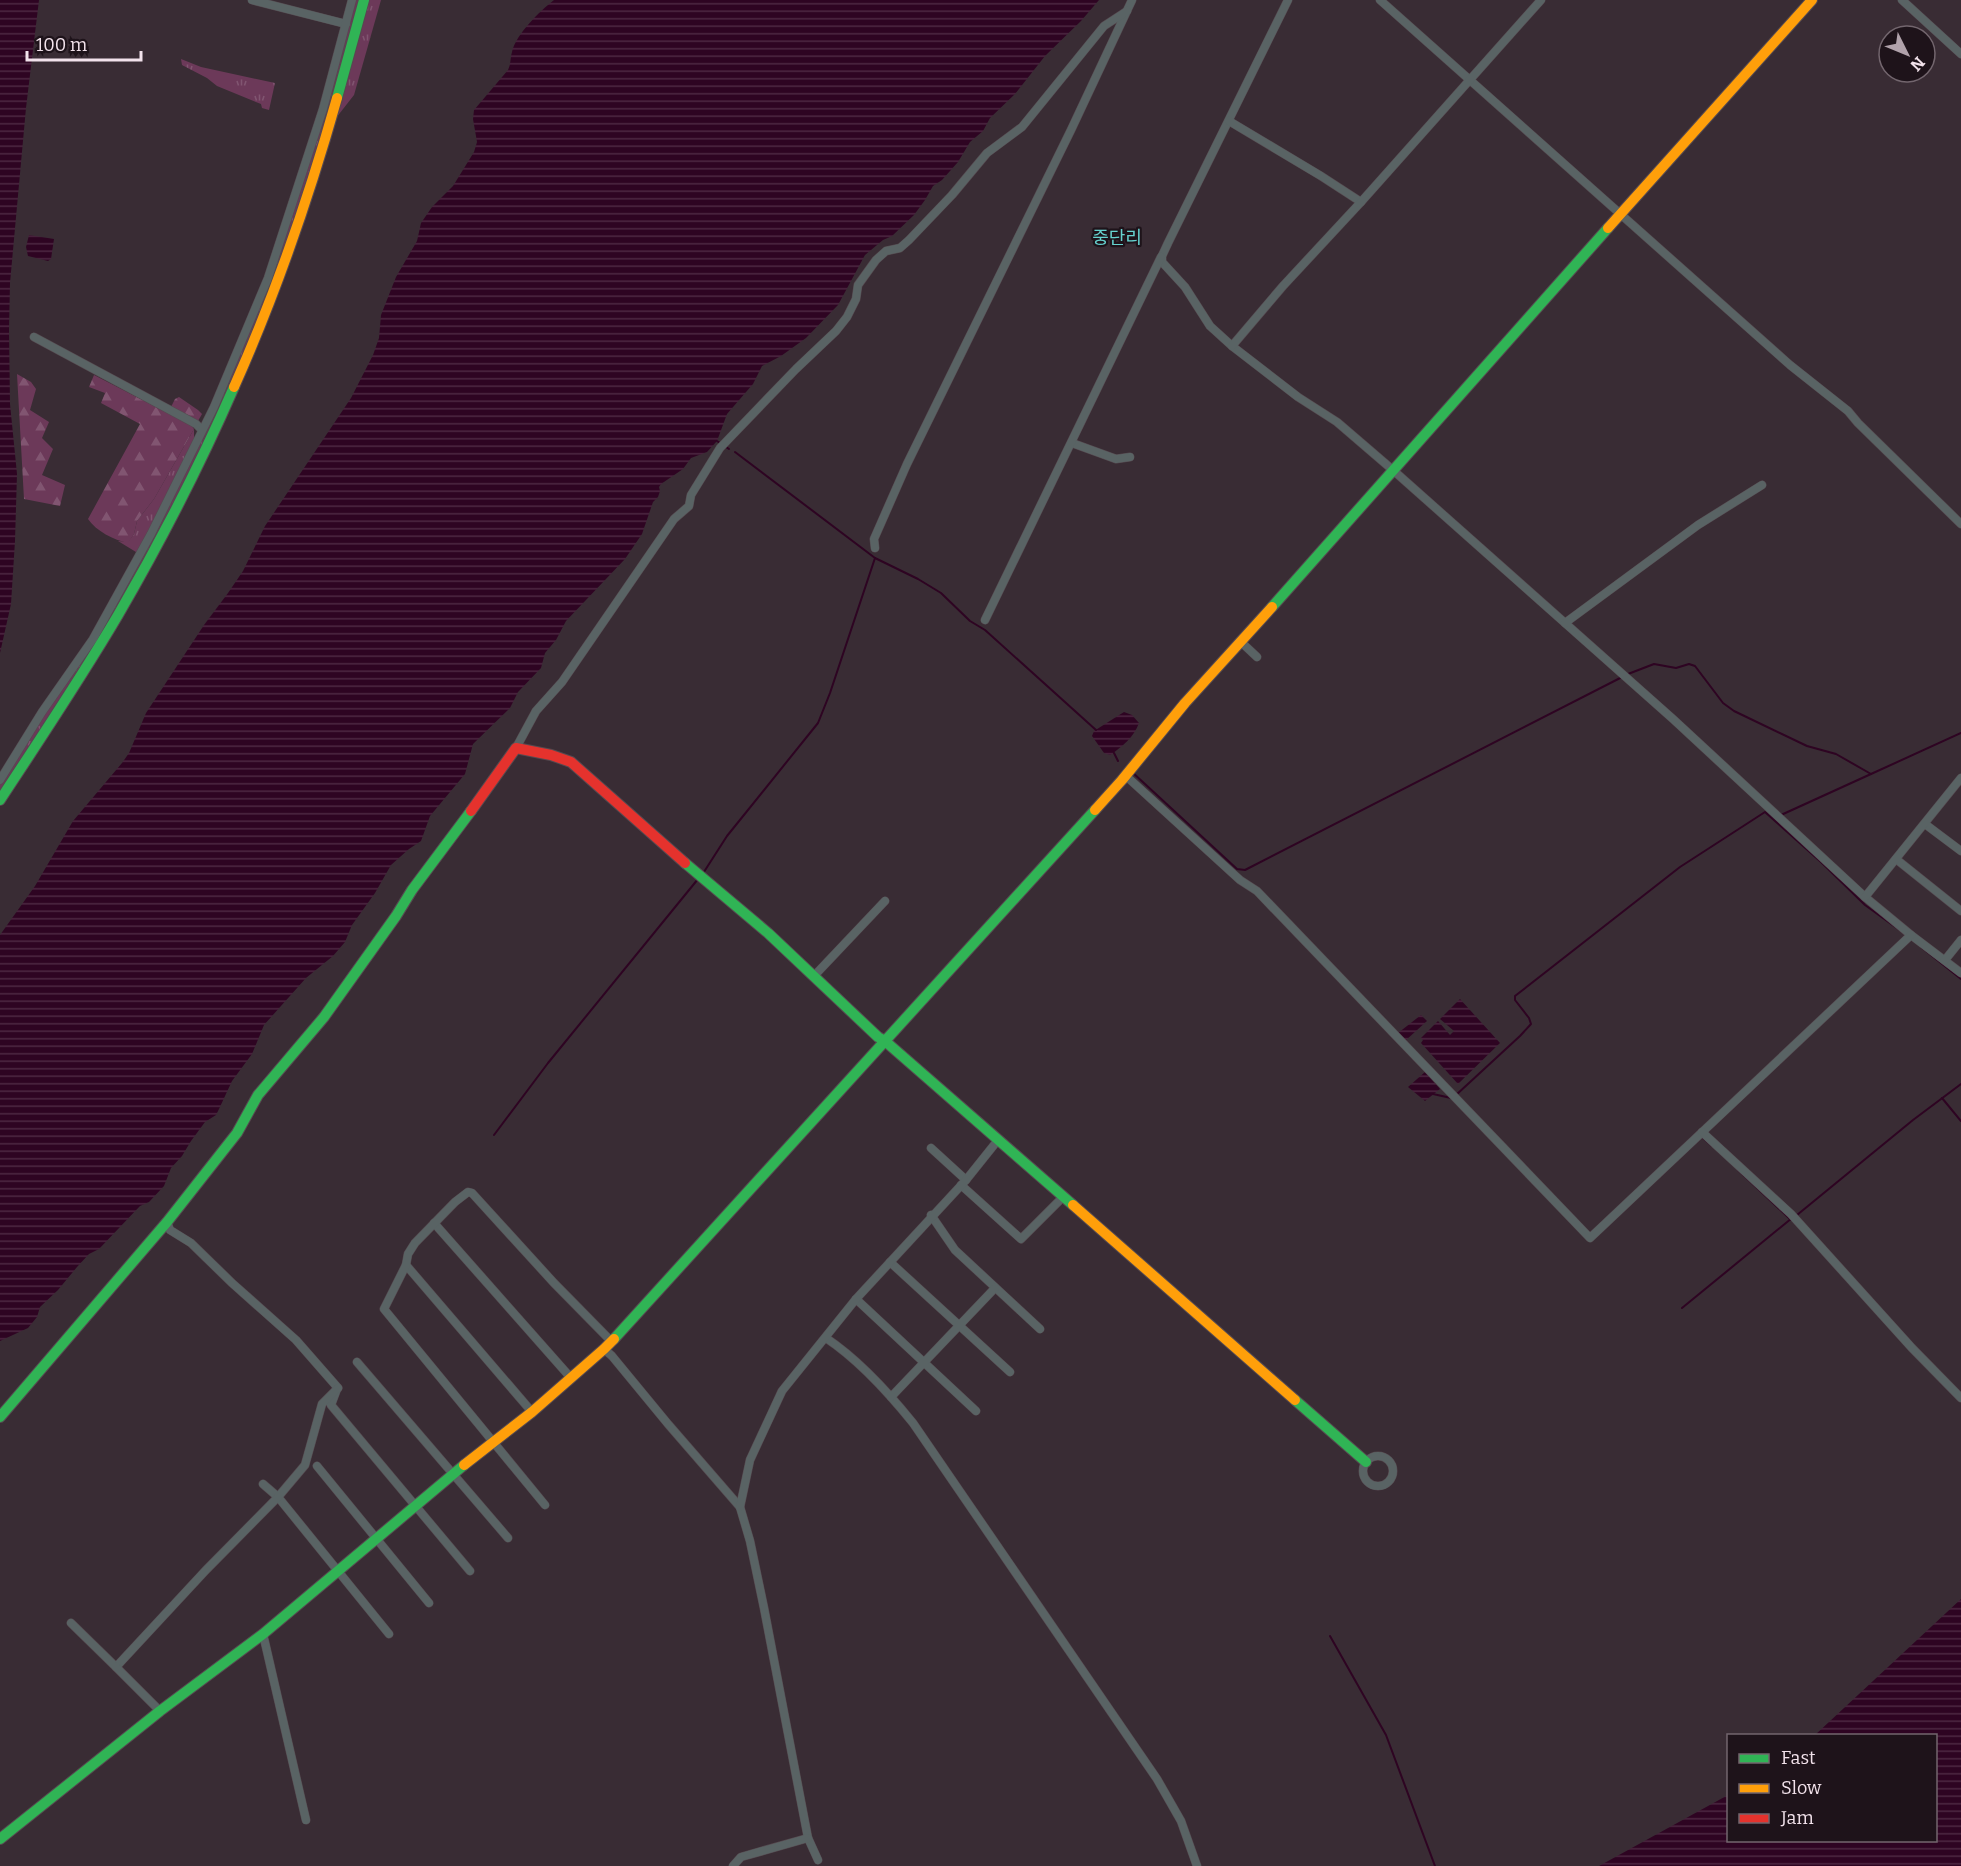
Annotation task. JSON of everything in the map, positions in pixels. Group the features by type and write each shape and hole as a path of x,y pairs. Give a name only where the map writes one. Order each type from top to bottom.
{"street":[{"path":"252,0 346,24"},
{"path":"0,780 42,712 93,639 151,534 202,430 268,278 322,109 352,0"},
{"path":"0,800 78,682 134,587 181,501 227,404 274,294 293,238 319,159 364,0"},
{"path":"875,548 874,539 907,464 1071,130 1132,0"},
{"path":"985,620 1288,0"},
{"path":"1380,0 1792,367 1848,411 1961,524"},
{"path":"1232,346 1299,268 1541,0"},
{"path":"0,1839 159,1710 262,1634 492,1442 532,1412 608,1345 1126,776 1185,703 1812,0"},
{"path":"1902,0 1961,54"},
{"path":"0,1417 166,1222 237,1133 258,1095 324,1017 412,890 516,748 536,711 562,682 674,519 688,506 691,495 720,448 836,331 847,317 856,299 858,285 876,260 886,251 900,248 909,240 952,195 987,153 1022,127 1104,26 1127,11"},
{"path":"1229,121 1361,202"},
{"path":"1162,256 1162,262 1185,287 1210,326 1232,346 1298,397 1337,422 1394,471 1673,719 1864,897 1961,973"},
{"path":"34,337 196,424 202,430"},
{"path":"1072,443 1116,459 1130,457"},
{"path":"1565,623 1698,525 1762,485"},
{"path":"1240,641 1257,657"},
{"path":"516,748 552,754 571,762 700,877 733,902 878,1037 1366,1462"},
{"path":"1126,776 1240,880 1257,891 1590,1238 1911,935"},
{"path":"1864,897 1925,824 1958,789 1961,778"},
{"path":"1925,824 1961,851"},
{"path":"1896,860 1961,911"},
{"path":"814,976 885,901"},
{"path":"1945,960 1961,940"},
{"path":"1702,1132 1791,1215 1905,1341 1961,1398"},
{"path":"740,1507 750,1460 782,1391 856,1299 964,1182 998,1140"},
{"path":"931,1148 1021,1239 1063,1197"},
{"path":"545,1505 384,1310 415,1243 455,1202 468,1192 472,1193 608,1345 612,1356 740,1507 750,1541 808,1838 818,1860"},
{"path":"932,1215 948,1242 1040,1329"},
{"path":"166,1222 170,1230 191,1243 296,1340 338,1388"},
{"path":"434,1223 571,1378"},
{"path":"890,1262 1010,1372"},
{"path":"406,1265 532,1412"},
{"path":"891,1397 995,1288"},
{"path":"856,1299 976,1411"},
{"path":"826,1338 842,1349 891,1397 913,1423 1157,1779 1181,1821 1197,1866"},
{"path":"357,1362 508,1538"},
{"path":"116,1667 278,1497 305,1465 322,1404 338,1388"},
{"path":"338,1388 332,1406 470,1571"},
{"path":"1378,1456 1390,1462 1393,1468 1389,1481 1384,1485 1371,1485 1365,1480 1363,1474 1366,1462 1378,1456"},
{"path":"317,1466 429,1603"},
{"path":"263,1484 278,1497 389,1634"},
{"path":"71,1623 159,1710"},
{"path":"262,1634 306,1820"},
{"path":"733,1866 741,1857 808,1838"}],"green space":[{"path":"352,0 359,0 301,202 266,302 225,399 197,458 120,603 0,791 0,783 89,647 157,526 269,278"},
{"path":"368,0 381,0 354,95 336,118"},
{"path":"181,59 201,67 275,83 269,110 262,108 261,104 217,86 182,65"},
{"path":"17,374 31,382 36,389 30,410 49,422 42,438 53,449 42,475 65,485 60,506 24,499"},
{"path":"94,375 191,425 194,429 154,499 137,521 134,534 128,543 106,534 88,519 140,424 101,403 105,393 89,387"},
{"path":"179,397 202,414 198,421 171,407 175,399"},
{"path":"194,429 194,442 140,549 136,552 118,541 128,542 134,534 137,521 154,499"}],"shaded area":[{"path":"0,0 39,0 26,108 10,283 10,404 17,474 11,604 0,653"},
{"path":"554,0 1099,0 1045,56 1015,94 990,118 983,131 970,142 958,162 942,180 933,186 914,215 892,236 883,240 865,255 838,305 806,338 762,366 753,384 727,414 717,441 707,452 691,458 683,469 661,484 658,497 653,502 642,534 625,559 566,621 556,640 545,653 541,668 518,692 510,708 473,744 465,774 430,816 421,841 391,865 375,893 352,925 345,942 333,956 306,978 264,1025 252,1054 232,1081 216,1115 205,1122 171,1168 164,1186 149,1202 140,1206 99,1249 89,1254 40,1307 37,1317 28,1328 0,1341 0,935 35,886 73,821 129,753 146,713 243,571 265,526 351,398 373,355 379,338 381,315 396,277 417,241 421,223 432,207 453,186 474,152 477,142 473,119 474,110 508,70 514,45 523,31"},
{"path":"29,235 54,239 51,259 48,261 28,256 26,247"},
{"path":"1124,712 1132,715 1139,723 1137,728 1119,749 1110,755 1104,753 1092,736 1094,731"},
{"path":"1460,999 1500,1043 1458,1084 1421,1043 1423,1040 1421,1038 1438,1021 1450,1035 1454,1031 1440,1019"},
{"path":"1421,1015 1427,1021 1405,1041 1398,1033"},
{"path":"1425,1072 1440,1089 1425,1101 1408,1087"},
{"path":"1961,1599 1961,1866 1599,1866 1727,1796 1727,1842 1937,1842 1937,1734 1816,1734"}],"waterway":[{"path":"717,441 729,449"},
{"path":"735,452 875,558 941,593 1096,730"},
{"path":"702,875 727,836 818,723 875,558"},
{"path":"1132,772 1237,869 1245,870 1628,674 1654,664 1676,668 1689,664 1695,666 1723,703 1734,711 1807,746 1836,754 1871,774 1961,733"},
{"path":"1114,753 1118,761"},
{"path":"1781,815 1871,774"},
{"path":"1456,1095 1531,1024 1515,1000 1515,996 1680,867 1765,812 1865,905 1905,934"},
{"path":"494,1135 548,1063 698,879"},
{"path":"1921,947 1961,979"},
{"path":"1797,1215 1913,1120 1961,1084"},
{"path":"1433,1094 1451,1098"},
{"path":"1942,1098 1961,1121"},
{"path":"1703,1138 1712,1146"},
{"path":"1738,1170 1791,1220"},
{"path":"1682,1308 1792,1218"},
{"path":"1330,1636 1386,1735 1435,1866"}],"traffic: fast":[{"path":"337,98 364,0"},
{"path":"1272,607 1608,228"},
{"path":"0,800 90,662 134,587 194,474 234,387"},
{"path":"614,1339 1095,810"},
{"path":"0,1417 167,1222 237,1133 258,1095 324,1017 412,890 471,811"},
{"path":"685,863 768,933 878,1037 1073,1205"},
{"path":"1295,1400 1366,1462"},
{"path":"0,1839 160,1711 263,1634 464,1465"}],"traffic: slow":[{"path":"1608,228 1812,0"},
{"path":"234,387 291,244 337,98"},
{"path":"1095,810 1185,703 1272,607"},
{"path":"1073,1205 1295,1400"},
{"path":"464,1465 532,1412 614,1339"}],"traffic: jam":[{"path":"471,811 516,748 551,755 571,762 685,863"}],"district":[{"name":"중단리","path":"1117,238"}]}
